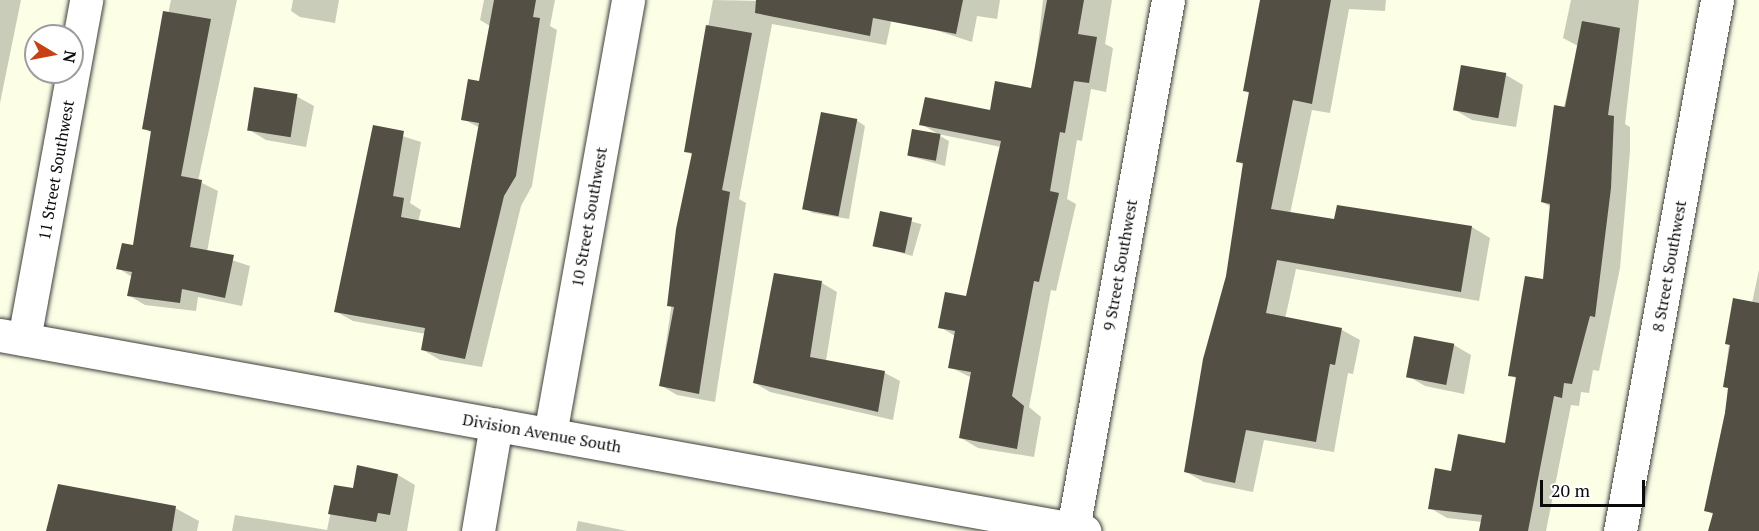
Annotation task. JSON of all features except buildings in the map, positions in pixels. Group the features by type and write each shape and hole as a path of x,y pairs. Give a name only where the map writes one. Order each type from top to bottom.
{"street":[{"name":"11 Street Southwest","path":"12,337 86,0"},
{"name":"10 Street Southwest","path":"550,434 628,0"},
{"name":"9 Street Southwest","path":"1078,530 1168,0"},
{"name":"8 Street Southwest","path":"1620,531 1717,0"},
{"name":"Division Avenue South","path":"12,337 550,434 1031,526 1078,530"},
{"path":"478,531 496,425"}]}
